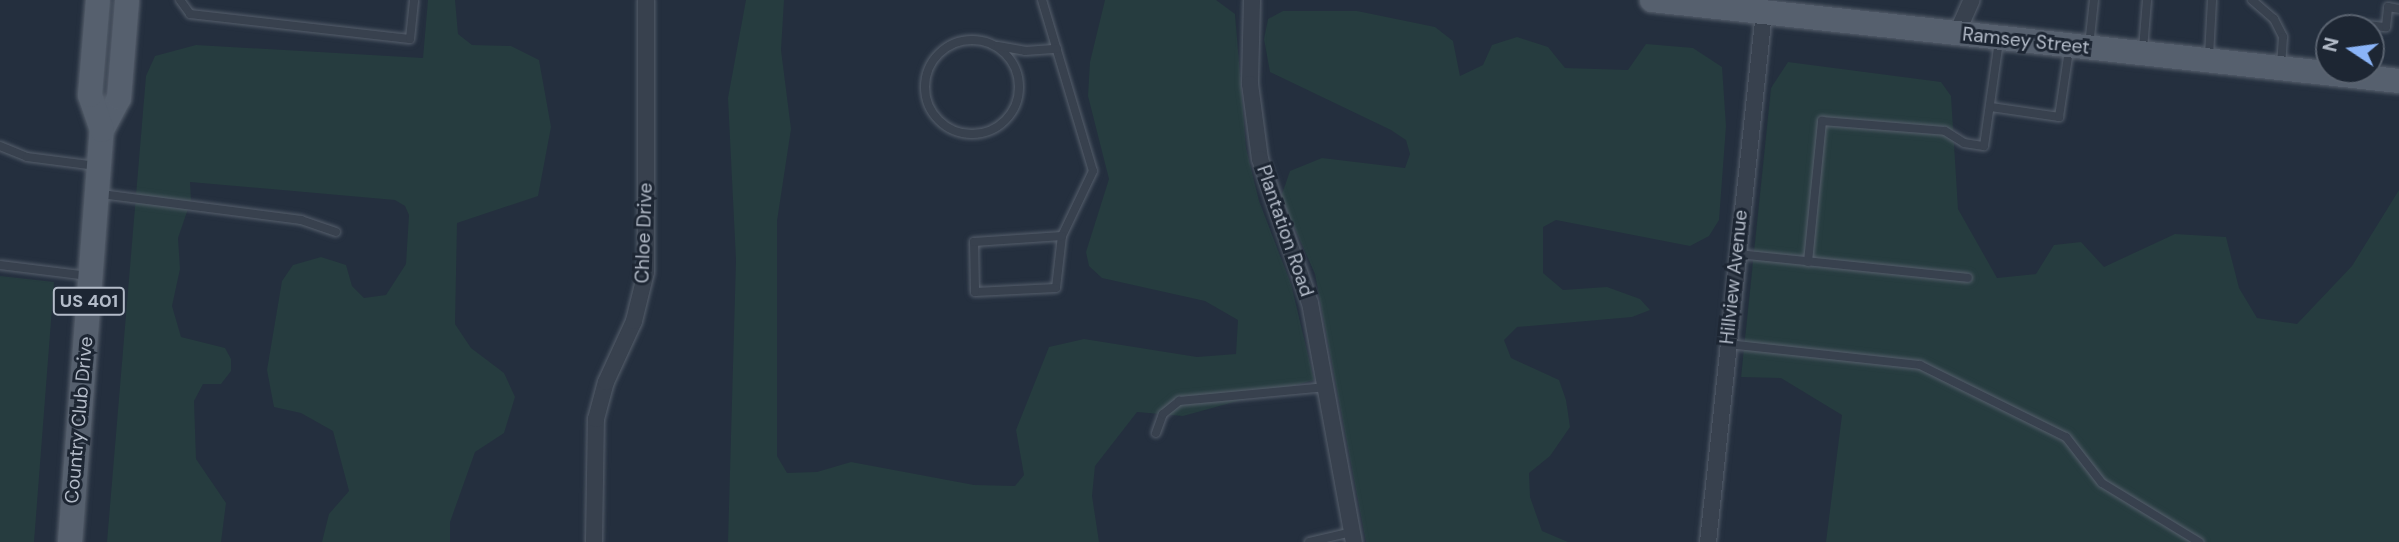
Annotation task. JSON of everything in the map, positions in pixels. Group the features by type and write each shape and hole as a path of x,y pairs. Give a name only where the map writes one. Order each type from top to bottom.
{"main road":[{"name":"US 401","path":"89,0 95,30"},
{"name":"Country Club Drive","path":"69,542 102,130 90,94 98,0"},
{"name":"Country Club Drive","path":"102,130 119,98 127,0"},
{"name":"Ramsey Street","path":"1652,0 2315,71"}],"street":[{"name":"Chloe Drive","path":"594,542 596,419 606,382 634,321 646,272 646,0"},
{"name":"Plantation Road","path":"1252,0 1250,84 1260,159 1296,254 1326,387 1353,537"},
{"path":"1958,33 1972,0"},
{"name":"Hillview Avenue","path":"1708,542 1763,12"}],"lane":[{"path":"180,0 190,14 246,18 410,39 414,0"},
{"path":"1042,0 1093,171 1062,236 1056,288 975,292 974,242 1062,236"},
{"path":"1990,107 2059,117 2094,0"},
{"path":"2143,53 2147,0"},
{"path":"2209,60 2213,0"},
{"path":"2252,0 2274,19 2283,37 2281,68"},
{"path":"2385,27 2388,7 2399,9"},
{"path":"1808,261 1822,121 1945,131 1964,143 1984,146 1999,38"},
{"path":"995,45 1008,55 1018,76 1018,99 1013,113 989,132 958,133 944,126 933,115 925,85 937,55 964,40 995,45 1025,51 1057,49"},
{"path":"0,146 26,157 99,166"},
{"path":"97,193 301,220 336,232"},
{"path":"1737,254 1968,278"},
{"path":"0,265 91,276"},
{"path":"1727,344 1920,365 2066,437 2102,483 2199,542"},
{"path":"1156,433 1163,414 1179,401 1326,387"},
{"path":"1309,542 1353,537"}],"green space":[{"path":"428,0 455,0 458,34 472,45 511,46 539,60 551,127 538,196 457,223 455,324 471,348 504,373 515,397 504,433 475,452 450,522 450,542 322,542 329,514 349,491 333,431 301,413 274,407 267,370 282,281 293,265 321,257 346,265 352,286 364,298 386,295 406,264 409,215 405,206 395,200 190,182 191,200 178,238 180,269 172,306 181,337 225,348 231,359 231,371 221,384 203,384 194,401 196,459 226,503 221,542 107,542 146,76 155,56 196,45 423,58"},
{"path":"746,0 784,0 781,50 791,129 777,221 777,456 787,473 817,472 851,462 974,485 1015,486 1024,475 1016,430 1049,347 1084,339 1197,357 1236,354 1238,320 1205,301 1102,278 1089,266 1086,252 1109,179 1088,96 1090,62 1105,0 1216,0 1235,14 1246,148 1259,201 1291,284 1314,380 1183,416 1137,412 1095,466 1092,496 1099,542 728,542 736,260 728,98"},
{"path":"1283,11 1357,11 1435,27 1453,41 1460,76 1483,65 1492,45 1517,37 1548,47 1565,68 1628,70 1646,44 1693,48 1722,67 1726,126 1719,220 1709,236 1690,246 1556,220 1543,227 1543,273 1563,290 1607,287 1640,299 1650,310 1632,317 1517,327 1504,340 1511,358 1559,380 1566,400 1570,427 1550,456 1529,473 1530,497 1542,531 1568,542 1366,542 1315,274 1281,197 1290,171 1322,158 1405,168 1410,154 1406,140 1391,130 1270,72 1264,39 1268,19"},
{"path":"1788,62 1941,82 1951,96 1958,209 1997,278 2036,274 2054,245 2081,242 2104,267 2175,234 2226,237 2239,288 2257,318 2297,324 2352,266 2399,190 2399,542 1826,542 1842,415 1781,378 1741,377 1771,88"},
{"path":"0,276 54,282 34,542 0,542"}]}
